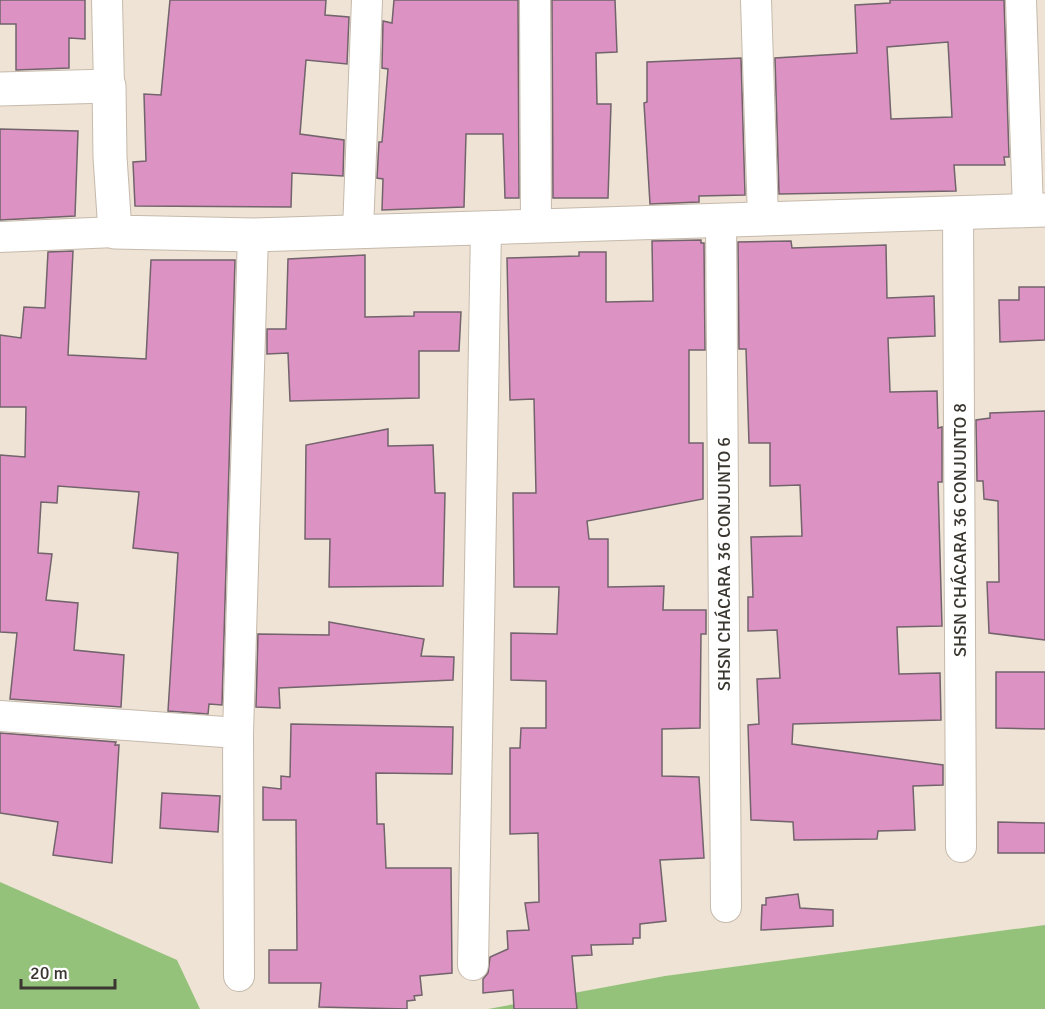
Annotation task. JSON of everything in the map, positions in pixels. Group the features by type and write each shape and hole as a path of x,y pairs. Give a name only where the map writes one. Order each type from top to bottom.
{"street":[{"path":"107,0 110,157 115,232"},
{"path":"358,230 367,0"},
{"path":"536,0 536,225"},
{"path":"756,0 762,219"},
{"path":"0,237 115,232 253,235 1036,210 1021,0"},
{"path":"0,89 109,86"},
{"name":"SHSN CHÁCARA 36 CONJUNTO 8","path":"958,213 961,847"},
{"name":"SHSN CHÁCARA 36 CONJUNTO 6","path":"721,221 726,907"},
{"path":"473,965 486,228"},
{"path":"239,976 238,733 253,235"},
{"path":"0,716 238,733"}],"green space":[{"path":"0,882 177,960 200,1009 0,1009"},
{"path":"1045,925 1045,1009 488,1009 665,976"}],"building":[{"path":"0,0 85,0 85,39 69,38 69,68 16,70 16,24 0,24"},
{"path":"170,0 326,0 325,15 349,17 347,64 306,60 300,134 344,140 343,176 292,173 291,207 135,206 133,162 146,161 144,94 161,95"},
{"path":"394,0 518,0 519,198 505,198 503,134 466,134 464,207 382,210 383,179 377,178 388,69 382,68 383,21 392,23"},
{"path":"552,0 615,0 617,52 596,53 597,104 611,104 608,198 553,198"},
{"path":"890,0 1004,0 1009,157 1004,157 1005,165 954,165 956,191 779,194 775,58 857,53 855,5 890,3","holes":["948,42 952,117 891,119 887,47"]},
{"path":"741,58 745,195 699,196 699,202 650,204 644,103 647,102 647,62"},
{"path":"0,129 78,131 75,216 0,220"},
{"path":"701,240 701,243 704,243 705,350 689,350 689,443 703,443 703,499 587,521 589,539 608,539 608,587 664,586 663,610 706,610 706,634 701,634 700,728 662,729 662,776 699,777 704,858 660,860 666,921 640,924 640,938 633,938 633,944 591,945 592,955 572,956 577,1009 514,1009 513,990 483,993 483,979 488,973 490,957 508,949 507,931 529,930 525,903 539,902 538,833 510,834 510,748 520,748 521,728 546,728 546,681 511,680 511,633 557,634 559,587 514,587 513,493 536,493 534,399 510,400 507,258 579,256 579,252 606,252 606,302 653,301 652,241"},
{"path":"791,241 792,248 886,245 887,298 934,296 935,336 888,338 890,392 937,391 938,428 942,427 942,482 938,482 942,626 897,627 899,674 940,673 941,720 793,724 792,744 943,765 943,785 913,786 915,830 878,831 877,839 794,840 793,822 751,820 748,725 759,724 757,679 780,678 777,630 748,631 748,597 753,597 751,537 802,536 800,485 770,486 770,443 749,443 746,349 739,349 738,242"},
{"path":"73,251 68,355 146,359 151,260 235,260 222,705 209,704 208,714 168,711 178,553 133,548 139,492 58,486 57,503 41,502 38,553 52,554 46,600 78,603 74,650 124,655 121,707 10,699 17,633 0,632 0,455 25,457 26,407 0,407 0,335 21,338 24,307 45,308 48,252"},
{"path":"365,255 365,317 414,316 414,312 461,312 459,351 419,351 419,398 290,401 288,353 267,354 267,329 286,329 288,259"},
{"path":"1019,287 1045,287 1045,340 1000,342 999,300 1019,300"},
{"path":"1045,411 1045,640 989,633 987,582 999,582 998,501 984,499 983,481 977,481 976,420 990,418 990,413"},
{"path":"388,429 388,446 433,445 435,493 445,493 443,586 329,587 330,539 305,539 306,445"},
{"path":"329,622 424,639 421,656 454,657 453,680 279,688 280,708 256,707 258,634 329,635"},
{"path":"996,672 1045,672 1045,729 996,728"},
{"path":"291,724 453,727 452,774 376,773 377,824 384,824 386,868 451,868 452,973 420,976 422,995 414,996 415,1000 407,1001 407,1009 319,1007 321,983 269,983 269,950 297,950 296,820 263,820 263,787 281,789 281,776 290,777"},
{"path":"0,733 116,742 115,745 119,745 112,863 53,855 58,822 0,813"},
{"path":"162,793 220,796 218,832 160,828"},
{"path":"998,822 1045,823 1045,853 998,853"},
{"path":"798,894 800,908 833,910 833,926 761,930 762,905 766,905 766,898"}]}
